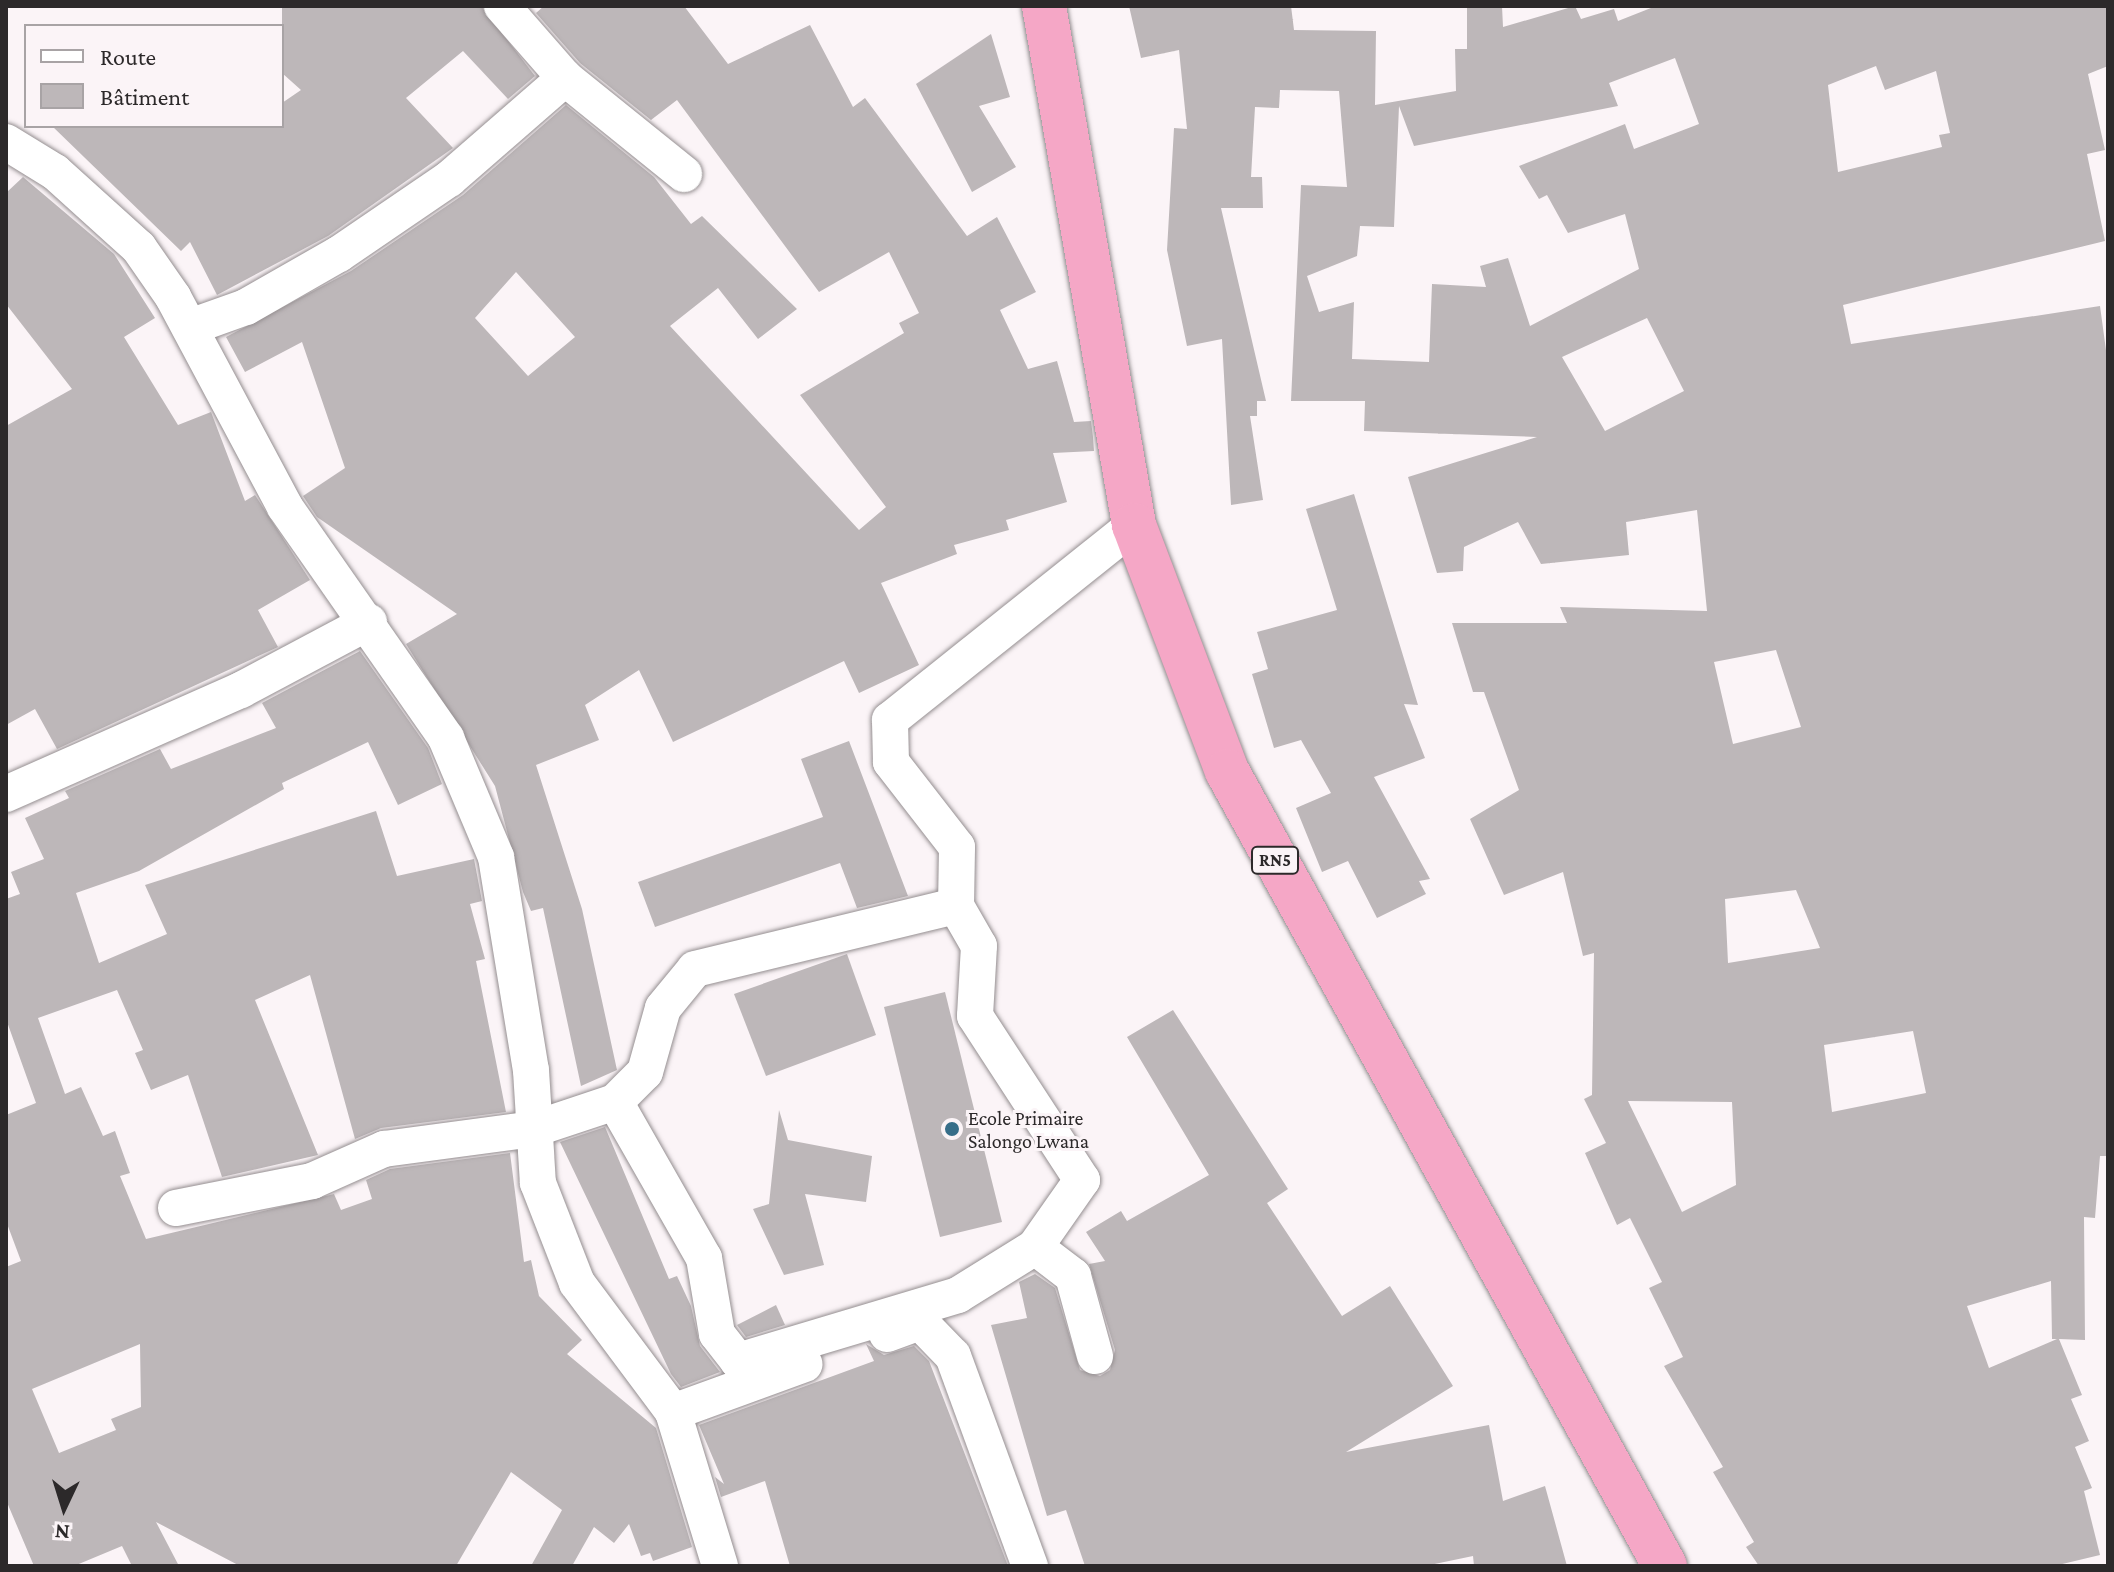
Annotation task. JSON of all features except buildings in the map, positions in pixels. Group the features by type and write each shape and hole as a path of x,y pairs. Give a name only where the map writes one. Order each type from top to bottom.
{"highway":[{"name":"RN5","path":"1044,6 1134,525 1227,771 1665,1566"}],"street":[{"path":"502,6 565,78 684,174"},
{"path":"190,327 246,307 339,254 449,179 565,78"},
{"path":"6,142 55,172 139,248 190,327 285,507 369,622 446,738 496,857 534,1129 538,1183 577,1283 673,1412 720,1566"},
{"path":"615,1102 704,1258 717,1334 738,1361 958,1295 1035,1247 1082,1180 975,1016 979,946 956,906 957,847 891,762 890,720 1134,525"},
{"path":"6,794 241,690 369,622"},
{"path":"176,1208 312,1181 384,1149 534,1129 615,1102 645,1072 663,1008 695,969 956,906"},
{"path":"1035,1247 1073,1276 1095,1356"},
{"path":"673,1412 920,1322 953,1356 1030,1566"}],"place":[{"name":"Ecole Primaire Salongo Lwana","path":"952,1129"}]}
